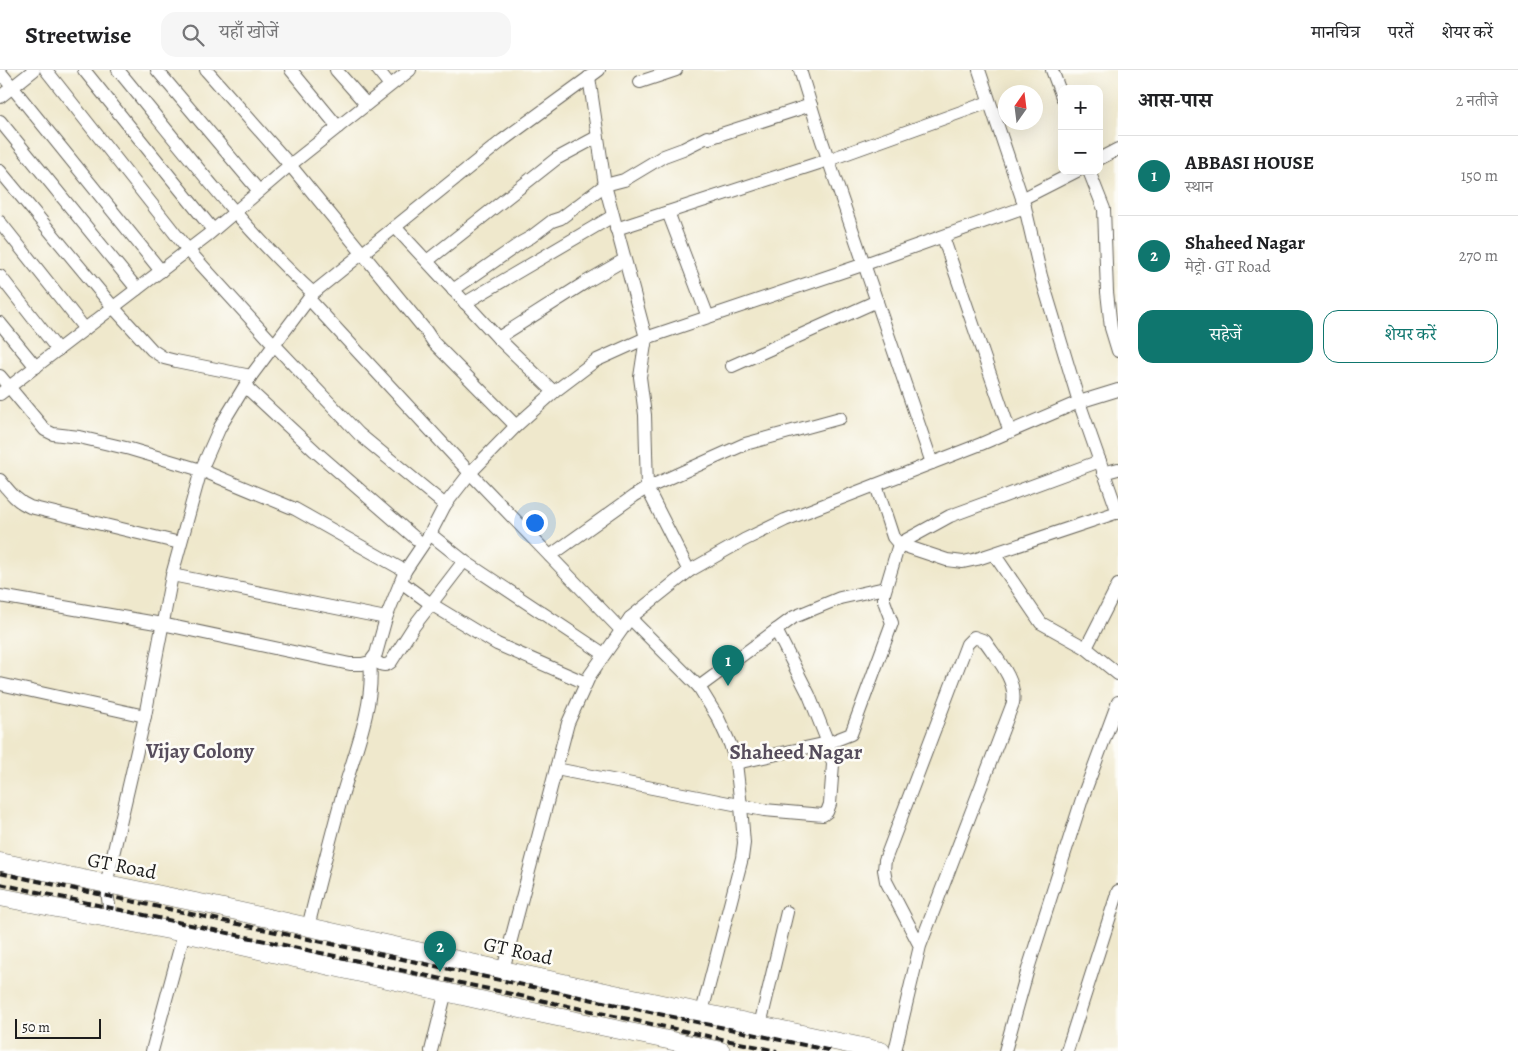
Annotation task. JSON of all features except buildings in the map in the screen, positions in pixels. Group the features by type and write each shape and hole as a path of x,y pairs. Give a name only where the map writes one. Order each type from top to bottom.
{"highway":[{"name":"GT Road","path":"0,862 881,1051"},
{"path":"0,897 184,933 538,1013 714,1050"}],"street":[{"path":"0,97 34,70"},
{"path":"46,70 188,250 359,434 445,504"},
{"path":"84,70 213,230"},
{"path":"118,70 236,212 311,296 470,473 621,630"},
{"path":"158,70 259,191"},
{"path":"206,70 290,166 434,343 516,426"},
{"path":"292,70 338,127"},
{"path":"336,70 366,104"},
{"path":"378,70 390,85"},
{"path":"5,391 236,212 259,191 410,70"},
{"path":"640,82 676,70"},
{"path":"800,70 828,160 932,463"},
{"path":"876,485 893,537 899,544 947,560 963,562 994,554 1118,512 1079,402 1041,276 1023,204 979,70"},
{"path":"1052,70 1058,86"},
{"path":"0,72 161,271"},
{"path":"596,72 597,137 605,185 646,338 640,377 645,415 648,488 689,571"},
{"path":"112,919 106,885 145,716 172,575 201,470 220,427 249,381 311,296 503,140 596,72"},
{"path":"616,229 828,160 989,102"},
{"path":"453,290 522,242 531,238 552,221 561,218 605,185 624,180 664,156 707,137 709,138 811,105"},
{"path":"0,121 137,289"},
{"path":"427,261 556,159 597,137"},
{"path":"1103,157 1118,149"},
{"path":"0,171 113,307 152,350 164,358 176,362 249,381 315,451 426,539 464,561 604,654"},
{"path":"308,927 339,807 370,701 372,660 376,654 386,618 403,576 445,504 470,473 516,426 554,392 595,361 646,338 944,237 1023,204 1070,175"},
{"path":"1090,175 1104,209 1106,292 1111,328 1118,351"},
{"path":"668,212 708,317"},
{"path":"465,303 613,216"},
{"path":"0,222 85,329"},
{"path":"396,227 498,338 554,392"},
{"path":"944,237 1010,432"},
{"path":"498,338 624,260"},
{"path":"0,276 58,350"},
{"path":"732,366 877,301"},
{"path":"0,323 36,367"},
{"path":"0,376 5,391 45,430 53,434 79,437 130,449 201,470 295,509 403,576 431,604 497,644 586,683"},
{"path":"503,970 568,723 586,683 630,618 689,571 744,540 785,520 1010,432 1079,402 1118,390"},
{"path":"550,556 648,488 744,444 840,418"},
{"path":"736,764 828,743 851,734 889,635 892,623 884,601 885,588 899,544 950,516 1102,467 1118,469"},
{"path":"0,480 12,495 21,503 30,507 180,543"},
{"path":"994,554 1041,623 1086,648 1118,674"},
{"path":"372,660 382,665 387,665 390,662 414,626 464,561"},
{"path":"172,575 386,618"},
{"path":"1086,648 1118,586"},
{"path":"699,687 794,617 840,598 885,588"},
{"path":"0,596 162,624 350,664 362,664 372,660"},
{"path":"630,618 699,687 718,718 730,744 736,764 744,844 702,1012"},
{"path":"556,769 741,806 823,815 827,812 830,804 833,764 828,743 809,695 776,630"},
{"path":"894,1051 920,946 1013,703 1014,688 1010,680 984,640 974,637 967,644 885,860 886,881 920,946"},
{"path":"0,684 145,716"},
{"path":"1005,1051 1028,969 1082,799 1118,702"},
{"path":"1066,1051 1118,891"},
{"path":"760,1025 787,912"},
{"path":"152,1051 184,933"},
{"path":"431,1051 446,991"}],"railway":[{"path":"0,873 832,1051"},
{"path":"0,884 777,1051"}],"place":[{"name":"ABBASI HOUSE","path":"728,686"},
{"name":"Shaheed Nagar","path":"440,972"}],"district":[{"name":"Vijay Colony","path":"200,751"},
{"name":"Shaheed Nagar","path":"796,752"}]}
